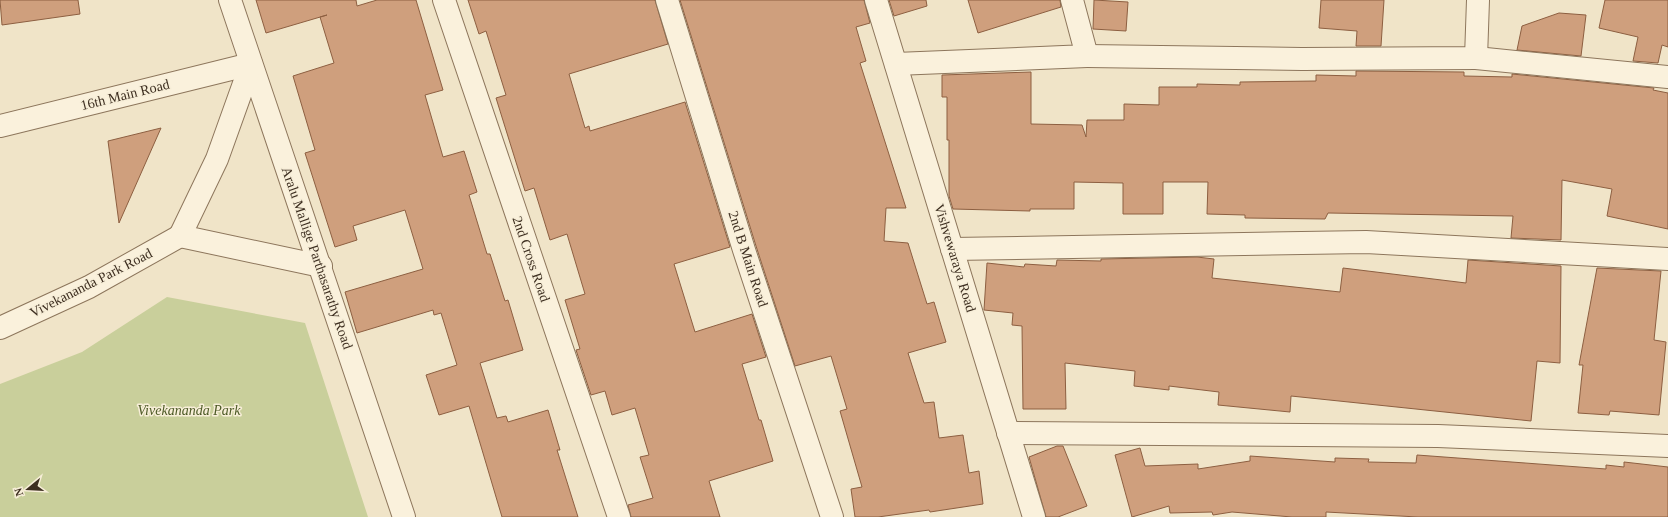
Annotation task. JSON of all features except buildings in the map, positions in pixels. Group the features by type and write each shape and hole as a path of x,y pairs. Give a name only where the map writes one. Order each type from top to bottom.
{"street":[{"name":"Aralu Mallige Parthasarathy Road","path":"230,0 250,64 321,266 404,517"},
{"name":"2nd Cross Road","path":"444,0 619,517"},
{"name":"2nd B Main Road","path":"667,0 744,250 832,517"},
{"name":"Vishvewaraya Road","path":"876,0 1034,517"},
{"path":"1072,0 1087,56"},
{"path":"1476,58 1478,0"},
{"path":"896,64 1087,56 1302,59 1476,58 1668,77"},
{"name":"16th Main Road","path":"0,126 250,64"},
{"path":"250,64 218,159 180,236 321,266"},
{"name":"Vivekananda Park Road","path":"0,328 89,287 180,236"},
{"path":"952,249 1366,242 1668,259"},
{"path":"1008,433 1438,436 1668,446"}],"green space":[{"name":"Vivekananda Park","path":"167,297 305,323 368,517 0,517 0,384 82,352"}]}
